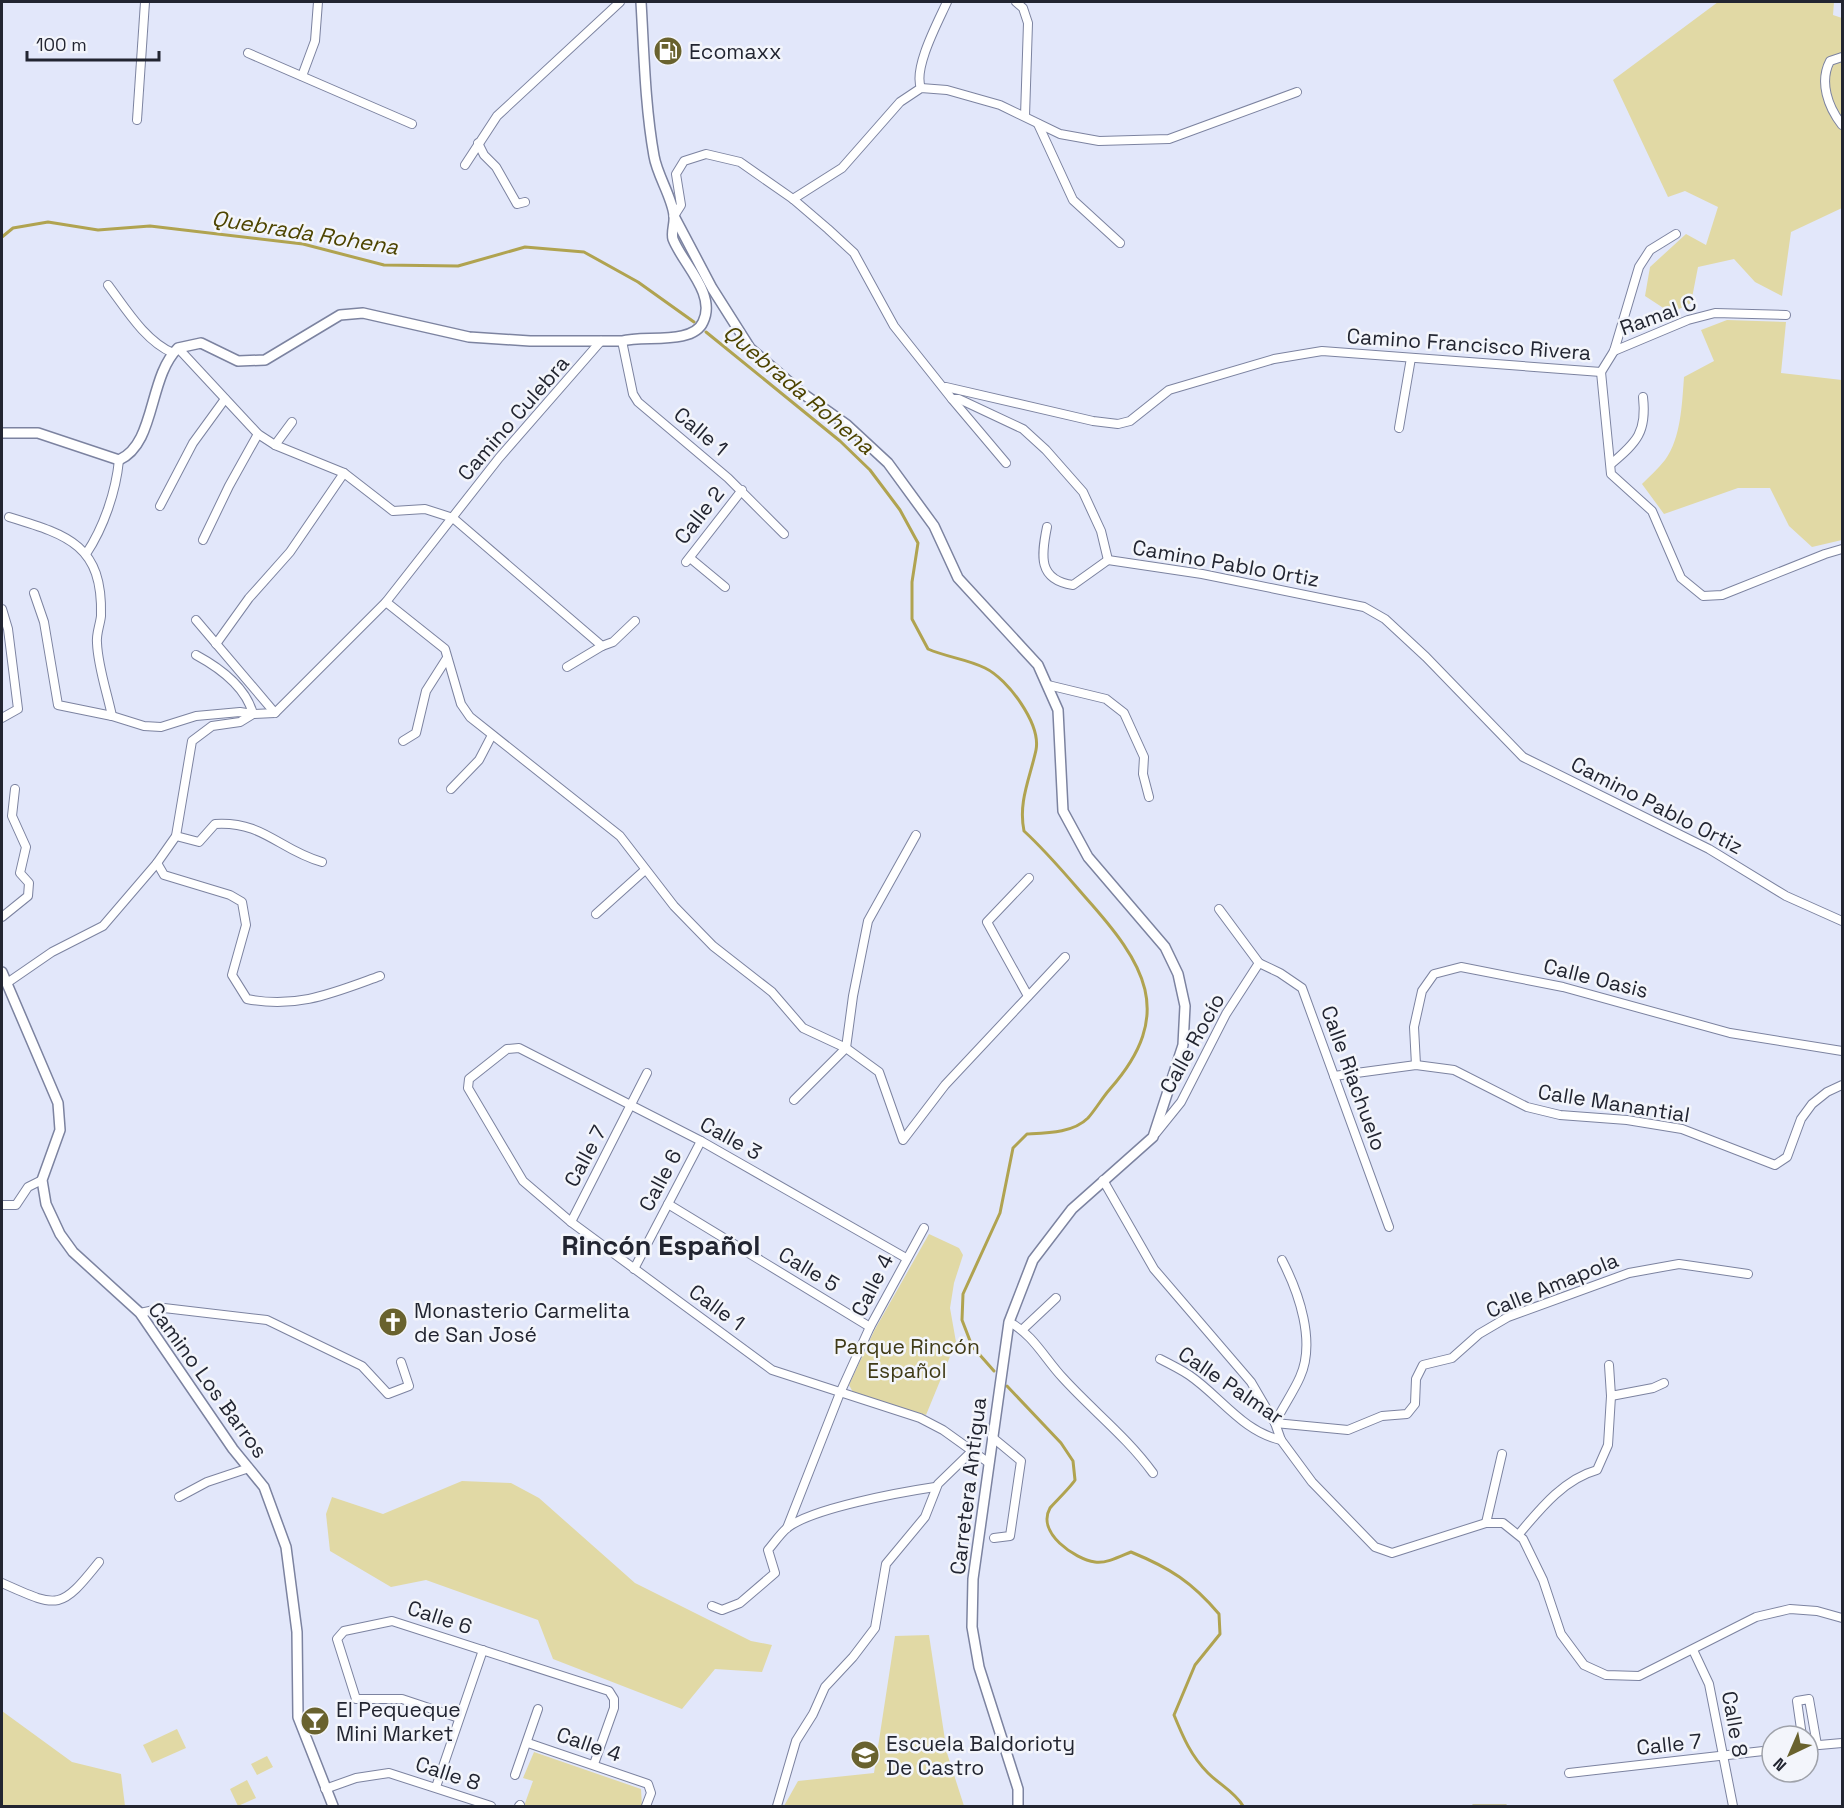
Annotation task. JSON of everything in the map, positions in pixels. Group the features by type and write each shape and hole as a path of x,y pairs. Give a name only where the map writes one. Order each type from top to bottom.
{"street":[{"path":"137,120 145,2"},
{"path":"302,76 315,41 318,2"},
{"path":"465,165 497,116 620,2"},
{"path":"640,2 654,157 674,216 712,288 750,348 802,393 847,425 888,463 934,526 958,578 1038,665 1048,685 1058,710 1063,811 1088,857 1166,947 1178,975 1185,1006 1183,1046 1153,1137"},
{"path":"921,88 918,82 922,63 946,2"},
{"path":"1016,2 1023,8 1028,23 1024,116"},
{"path":"249,53 412,124"},
{"path":"1842,57 1830,61 1824,72 1829,104 1842,125"},
{"path":"793,199 842,168 900,102 921,88 958,93 1000,105 1060,134 1100,141 1169,139 1298,92"},
{"path":"1038,124 1073,200 1120,243"},
{"path":"478,143 484,155 496,167 517,204 525,202"},
{"path":"108,285 135,321 165,350 175,351 201,343 238,362 265,360 340,315 363,313 469,337 530,341 622,341 634,337 682,337 694,333 704,322 705,306 701,288 673,238 674,216 681,205 676,174 684,161 706,154 740,162 793,199 854,253 894,326 1006,463"},
{"path":"1601,372 1614,351 1639,267 1650,250 1676,234"},
{"name":"Ramal C","path":"1614,351 1688,320 1715,313 1786,315"},
{"name":"Camino Culebra","path":"275,713 386,602 499,458 601,341"},
{"name":"Calle 1","path":"622,341 633,394 638,402 742,490 784,534"},
{"path":"175,351 258,434 275,445 344,473 393,511 425,510 453,518 602,646"},
{"path":"119,460 133,451 140,442 159,379 175,351"},
{"name":"Camino Francisco Rivera","path":"946,387 1093,421 1118,424 1130,421 1169,390 1274,359 1322,351 1601,372 1611,474 1652,511 1681,578 1703,596 1722,595 1842,549"},
{"path":"1400,428 1411,358"},
{"path":"1611,464 1634,445 1644,424 1643,397"},
{"path":"160,506 193,442 225,399"},
{"name":"Camino Pablo Ortiz","path":"952,399 959,399 1005,419 1023,429 1046,450 1083,492 1101,531 1108,560 1202,574 1364,607 1385,619 1426,657 1523,757 1709,849 1786,896 1842,921"},
{"path":"275,445 292,422"},
{"path":"2,433 38,433 119,460"},
{"path":"203,540 258,434"},
{"path":"86,554 94,542 117,482 119,460"},
{"path":"216,644 249,598 290,552 344,473"},
{"name":"Calle 2","path":"725,587 688,560 742,490"},
{"path":"9,517 52,531 91,558 100,587 101,618 96,642 112,716"},
{"path":"1047,527 1041,555 1050,577 1056,583 1073,585 1108,560"},
{"path":"34,592 44,622 58,705 112,716 144,726 161,727 196,716 240,712 275,713"},
{"path":"386,602 445,649 461,704 470,717 620,836 674,906 712,946 772,992 803,1028 846,1048 879,1072 903,1140 945,1085 1065,957"},
{"path":"2,609 18,709 2,718"},
{"path":"196,620 275,713"},
{"path":"567,667 602,646 614,642 635,621"},
{"path":"196,655 213,664 236,685 250,703 253,714"},
{"path":"403,741 416,733 426,691 447,658"},
{"path":"1048,685 1106,699 1124,712 1144,757 1143,774 1149,797"},
{"path":"7,983 52,952 103,926 157,863 176,836 192,741 212,726 240,722 253,714"},
{"path":"451,789 479,760 492,735"},
{"path":"2,917 28,896 28,883 20,873 26,847 12,816 15,789"},
{"path":"176,836 200,842 215,824 244,824 304,857 322,862"},
{"path":"794,1100 846,1048 853,996 868,921 916,835"},
{"path":"157,863 164,874 230,895 242,902 246,925 232,975 247,999 272,1003 309,1001 380,976"},
{"path":"596,914 645,870"},
{"path":"1028,996 987,922 1029,878"},
{"path":"1219,909 1259,963"},
{"name":"Calle Rocío","path":"1153,1137 1181,1102 1226,1014 1259,963"},
{"name":"Calle Riachuelo","path":"1259,963 1280,973 1302,988 1389,1227"},
{"name":"Calle Oasis","path":"1416,1065 1414,1027 1422,991 1434,974 1461,967 1563,987 1730,1033 1842,1051"},
{"path":"2,972 58,1103 60,1130 42,1180 28,1187 16,1205 2,1205"},
{"name":"Calle 1","path":"535,1056 519,1048 507,1049 469,1079 468,1088 523,1181 571,1222 772,1371 920,1418 943,1430 989,1463"},
{"name":"Calle 3","path":"535,1056 701,1141 906,1258"},
{"name":"Calle Manantial","path":"1334,1076 1416,1065 1454,1070 1527,1107 1560,1115 1628,1120 1682,1129 1775,1165 1787,1157 1797,1129 1812,1104 1827,1092 1842,1086"},
{"name":"Calle 7","path":"571,1222 647,1073"},
{"name":"Carretera Antigua","path":"1018,1806 1018,1789 979,1667 972,1627 974,1579 1009,1322 1033,1260 1072,1209 1153,1137"},
{"name":"Calle 6","path":"634,1269 701,1141"},
{"name":"Camino Los Barros","path":"42,1180 46,1204 60,1234 73,1252 140,1313 233,1449 264,1487 286,1547 297,1632 297,1718 333,1806"},
{"path":"1103,1180 1154,1269 1251,1382 1275,1423 1281,1440 1312,1482 1375,1547 1392,1553 1486,1522 1503,1523 1519,1534 1543,1580 1561,1634 1584,1665 1606,1675 1639,1676 1756,1617 1790,1609 1817,1611 1842,1618"},
{"name":"Calle 5","path":"668,1204 870,1327"},
{"name":"Calle 4","path":"787,1528 840,1393 870,1327 924,1228"},
{"path":"1275,1423 1300,1377 1307,1351 1296,1290 1282,1260"},
{"name":"Calle Amapola","path":"1275,1423 1348,1430 1382,1416 1407,1414 1415,1404 1416,1379 1423,1365 1452,1358 1479,1334 1508,1317 1629,1273 1679,1264 1748,1274"},
{"path":"1023,1329 1056,1298"},
{"path":"140,1313 164,1308 267,1320 362,1366 388,1394 409,1386 401,1362"},
{"path":"1009,1322 1023,1329 1063,1378 1132,1445 1153,1473"},
{"name":"Calle Palmar","path":"1160,1359 1190,1375 1223,1407 1270,1438 1281,1440"},
{"path":"1519,1534 1550,1499 1588,1472 1597,1470 1608,1445 1611,1396 1609,1365"},
{"path":"1611,1396 1653,1388 1664,1383"},
{"path":"992,1437 1021,1461 1010,1536 994,1538"},
{"path":"777,1806 796,1741 813,1714 825,1687 853,1657 875,1628 886,1564 925,1516 935,1487 972,1451"},
{"path":"1486,1522 1502,1454"},
{"path":"179,1497 207,1482 249,1468"},
{"path":"712,1606 722,1610 740,1603 775,1573 768,1550 787,1528 816,1515 848,1506 899,1492 935,1487"},
{"path":"2,1583 54,1603 66,1600 77,1590 99,1562"},
{"name":"Calle 6","path":"459,1718 402,1699 356,1699 337,1639 345,1630 392,1621 609,1691 614,1699 614,1708 594,1764"},
{"path":"436,1787 483,1650"},
{"name":"Calle 8","path":"1693,1650 1710,1684 1733,1806"},
{"path":"1800,1724 1797,1701 1809,1699 1813,1724"},
{"path":"528,1743 538,1709"},
{"name":"Calle 4","path":"516,1775 528,1743 648,1784 651,1792 646,1806"},
{"path":"1820,1745 1842,1743"},
{"name":"Calle 7","path":"1569,1773 1760,1751"},
{"name":"Calle 8","path":"325,1789 356,1778 389,1773 490,1806"}],"green space":[{"path":"1718,2 1834,2 1833,15 1842,18 1842,208 1791,232 1782,296 1755,282 1734,259 1698,267 1691,303 1671,313 1645,296 1650,267 1686,234 1706,245 1718,207 1685,191 1668,197 1613,80"},
{"path":"1727,320 1786,322 1781,373 1842,380 1842,540 1812,547 1789,526 1770,488 1738,488 1664,514 1642,484 1665,460 1674,442 1680,420 1684,377 1714,361 1701,330"},
{"name":"Parque Rincón Español","path":"929,1234 959,1248 963,1255 954,1283 950,1308 956,1342 926,1415 854,1394 849,1385 874,1331"},
{"path":"462,1481 511,1483 539,1498 635,1583 751,1641 772,1645 762,1672 715,1669 682,1709 553,1659 538,1620 426,1580 391,1587 330,1551 326,1514 332,1497 383,1514"},
{"path":"929,1635 947,1753 964,1806 784,1806 798,1781 874,1773 895,1636"},
{"path":"2,1711 72,1762 121,1774 125,1806 2,1806"},
{"path":"177,1729 186,1748 152,1763 143,1745"},
{"path":"534,1752 641,1789 642,1806 524,1806 533,1781 523,1778"},
{"path":"267,1756 273,1767 257,1775 251,1764"},
{"path":"247,1780 256,1798 238,1806 230,1789"}],"waterway":[{"name":"Quebrada Rohena","path":"2,237 13,228 48,222 98,230 150,226 303,244 384,265 458,266 525,247 584,252 638,282 694,322"},
{"name":"Quebrada Rohena","path":"706,332 840,441 870,470 900,510 918,543 912,582 912,619 928,649 985,668 1003,682 1021,703 1036,739 1036,750 1024,800 1024,831 1056,864 1124,945 1137,967 1145,989 1147,1012 1143,1036 1131,1062 1091,1115 1075,1127 1027,1134 1013,1148 1000,1213 963,1294 962,1320 972,1346 994,1371"},
{"name":"Quebrada Rohena","path":"1007,1386 1061,1443 1073,1461 1075,1480 1050,1508 1047,1517 1048,1527 1060,1543 1078,1556 1095,1562 1109,1561 1131,1552 1145,1558 1180,1577 1219,1614 1220,1634 1195,1665 1174,1715 1184,1739 1197,1760 1243,1806"},
{"name":"Quebrada Rohena","path":"1473,1806 1506,1806"}],"place":[{"name":"Ecomaxx","path":"668,51"},
{"name":"Monasterio Carmelita de San José","path":"393,1322"},
{"name":"El Pequeque Mini Market","path":"315,1721"},
{"name":"Escuela Baldorioty De Castro","path":"865,1755"}],"district":[{"name":"Rincón Español","path":"661,1245"}]}
